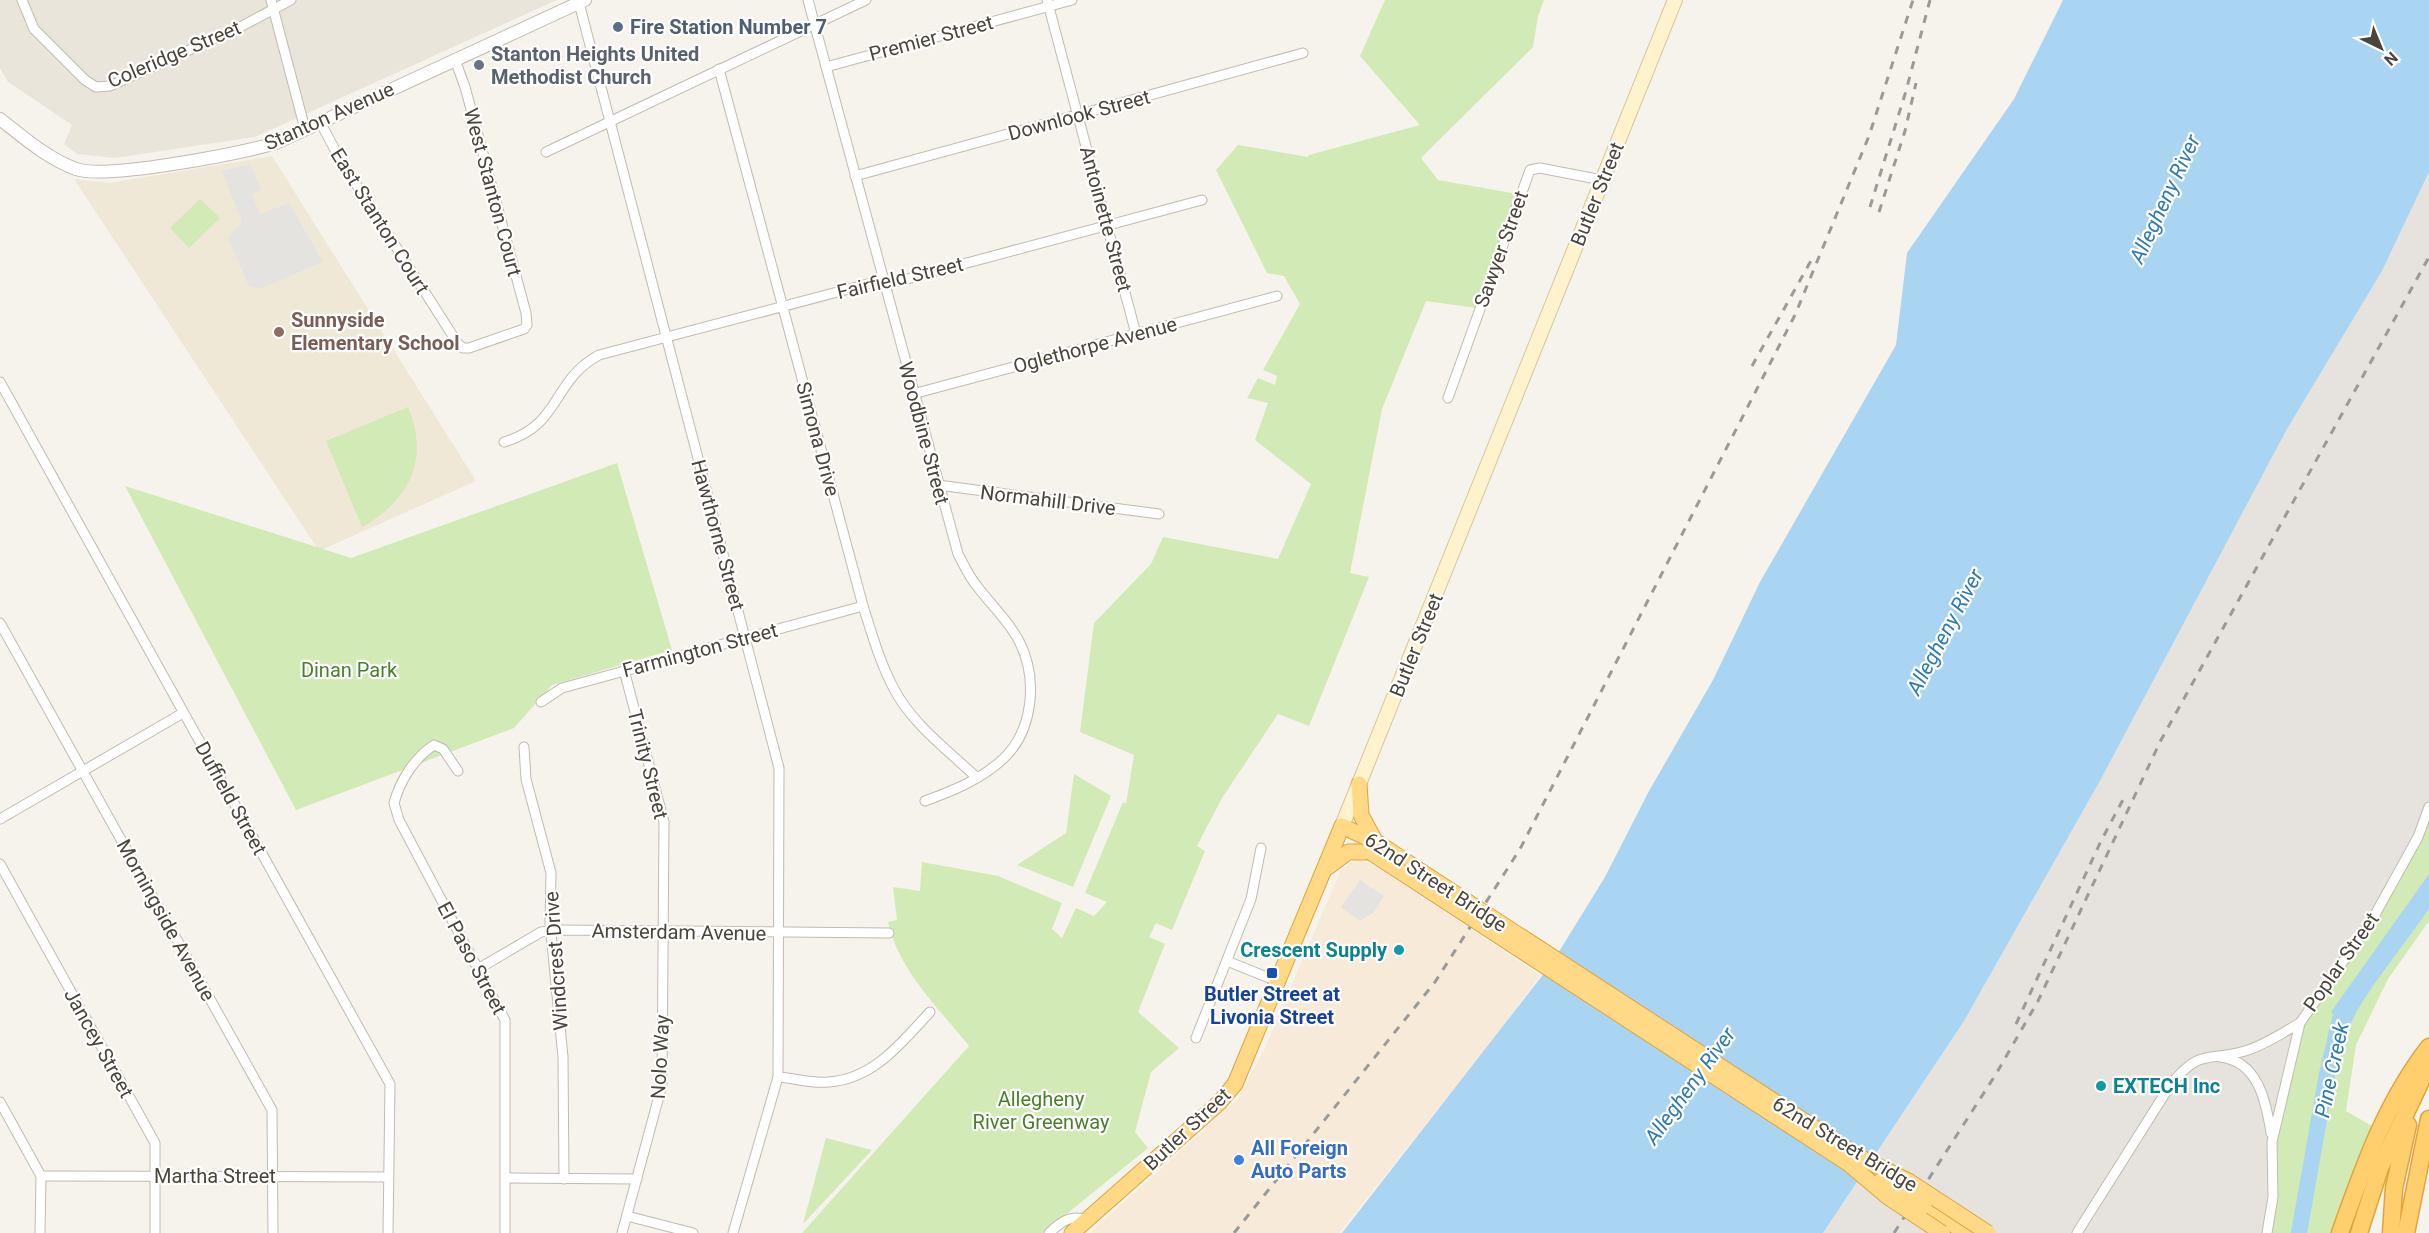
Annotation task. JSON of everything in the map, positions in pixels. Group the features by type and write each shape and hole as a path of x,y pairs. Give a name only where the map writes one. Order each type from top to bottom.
{"highway":[{"path":"1324,871 1337,858 1365,842 1359,808 1359,784"},
{"name":"62nd Street Bridge","path":"1342,826 1855,1161 1903,1178 1988,1233"},
{"name":"Butler Street","path":"1072,1233 1230,1091 1244,1067 1342,826"},
{"path":"2340,1233 2382,1125 2401,1088 2429,1047"},
{"path":"2359,1233 2380,1168 2429,1064"},
{"path":"2391,1233 2397,1169 2421,1081"},
{"path":"2406,1233 2429,1119"},
{"path":"1855,1161 1966,1233"},
{"name":"62nd Street Bridge","path":"1855,1161 1888,1197 1942,1233"}],"main road":[{"name":"Butler Street","path":"1342,826 1675,0"}],"street":[{"name":"Coleridge Street","path":"22,0 34,29 85,80 96,87 110,86 240,27 272,4 291,0"},
{"name":"Woodbine Street","path":"808,0 958,554 975,584 1019,639 1027,662 1031,685 1029,710 1021,733 1010,752 957,789 925,801"},
{"path":"546,152 866,0"},
{"name":"Premier Street","path":"826,67 1048,3 1072,0"},
{"name":"Stanton Avenue","path":"0,119 57,160 78,170 98,172 208,158 255,149 321,122 582,1"},
{"name":"Hawthorne Street","path":"582,1 610,121 779,768 778,1077 733,1233"},
{"name":"Antoinette Street","path":"1048,3 1136,334"},
{"path":"272,4 305,129"},
{"name":"Downlook Street","path":"855,176 1303,53"},
{"name":"West Stanton Court","path":"455,60 471,110 526,314 527,325 524,329 463,348"},
{"name":"Simona Drive","path":"719,69 863,606 879,657 895,691 935,741 976,777"},
{"name":"East Stanton Court","path":"321,122 340,159 463,348"},
{"name":"Sawyer Street","path":"1448,398 1530,170 1540,168 1602,180"},
{"name":"Fairfield Street","path":"504,442 525,436 543,421 572,374 584,363 599,355 883,280 896,282 1202,200"},
{"name":"Oglethorpe Avenue","path":"913,394 1278,296"},
{"name":"Duffield Street","path":"0,382 390,1084 388,1233"},
{"name":"Normahill Drive","path":"938,485 1159,514"},
{"name":"Farmington Street","path":"541,702 562,688 863,606"},
{"name":"Morningside Avenue","path":"0,623 272,1110 273,1233"},
{"name":"Trinity Street","path":"624,670 664,822 663,931"},
{"path":"0,819 183,713"},
{"name":"El Paso Street","path":"458,771 443,749 434,745 423,752 407,774 394,803 399,820 505,1020 505,1233"},
{"name":"Windcrest Drive","path":"524,747 526,779 551,873 551,931 563,1057 564,1179"},
{"name":"Poplar Street","path":"2267,1233 2272,1197 2272,1142 2300,1023 2372,920 2418,837 2429,807"},
{"path":"1196,1038 1255,890 1261,848"},
{"name":"Jancey Street","path":"0,864 154,1143 155,1233"},
{"name":"Amsterdam Avenue","path":"478,969 541,932 551,931 889,933"},
{"name":"Nolo Way","path":"637,1179 662,1085 663,931"},
{"path":"1227,961 1279,982"},
{"path":"778,1077 828,1083 849,1079 868,1071 888,1057 930,1012"},
{"path":"2077,1233 2170,1084 2187,1065 2208,1056 2244,1051 2300,1023"},
{"path":"2208,1056 2230,1058 2256,1080 2265,1098 2272,1142"},
{"path":"0,1102 41,1176 40,1233"},
{"name":"Martha Street","path":"41,1176 388,1176"},
{"path":"506,1178 637,1179 622,1233"},
{"path":"627,1216 693,1233"},
{"path":"1049,1233 1071,1217 1087,1220"}],"shaded area":[{"path":"0,0 557,0 255,137 115,158 77,154 64,144 72,125 8,82 0,68"},
{"name":"Sunnyside Elementary School","path":"272,156 476,481 319,551 74,179 109,183"},
{"path":"250,164 261,190 252,194 260,214 289,203 323,262 260,289 249,286 228,238 242,222 222,171"},
{"path":"2429,172 2429,823 2279,1233 1823,1233 1964,1021 2101,779 2287,429 2382,271"},
{"path":"1360,860 1374,865 1540,975 1493,1040 1339,1233 1090,1233 1236,1101 1264,1050 1340,872 1349,863"},
{"path":"1360,880 1384,896 1374,912 1360,921 1341,907"}],"green space":[{"name":"Allegheny River Greenway","path":"1385,0 1544,0 1538,16 1533,47 1421,158 1438,180 1518,194 1476,308 1426,301 1382,409 1350,573 1369,577 1309,726 1278,714 1222,798 1197,846 1205,851 1172,930 1156,923 1149,937 1165,944 1138,1012 1179,1048 1151,1072 1135,1132 1148,1148 1043,1233 802,1233 969,1046 921,988 901,957 888,922 897,920 893,887 920,891 922,862 998,876 1062,903 1052,929 1062,938 1076,908 1094,916 1107,902 1085,893 1123,802 1126,804 1134,755 1080,732 1094,623 1151,564 1163,537 1278,559 1311,484 1255,440 1268,403 1247,398 1258,378 1275,385 1277,376 1263,370 1300,304 1284,276 1267,273 1216,170 1238,145 1308,157 1420,125 1360,56"},
{"path":"200,199 220,218 189,248 170,228"},
{"path":"408,407 417,444 416,461 411,477 392,505 362,527 326,441"},
{"name":"Dinan Park","path":"617,463 672,650 552,685 514,728 296,810 125,486 351,558"},
{"path":"1074,774 1111,796 1073,887 1017,865 1066,833"},
{"path":"2429,807 2429,921 2388,979 2356,1045 2346,1111 2372,1126 2333,1233 2267,1233 2272,1142 2300,1023 2372,920"},
{"path":"826,1138 872,1150 803,1224"}],"water":[{"name":"Allegheny River","path":"2063,0 2429,0 2429,172 2382,271 2287,429 2101,779 1964,1021 1823,1233 1342,1233 1552,963 1605,877 1649,791 1713,680 1760,582 1896,345 1907,253 2014,99"},
{"path":"2429,874 2429,909 2375,983 2349,1027 2331,1012"}],"waterway":[{"name":"Pine Creek","path":"2299,1233 2327,1074 2340,1019 2353,1002"}],"railway":[{"path":"1234,1233 1435,982 1520,849 1795,315 1869,136 1913,0"},
{"path":"1870,207 1906,91 1930,0"},
{"path":"1879,212 1905,131 1916,83"},
{"path":"1894,1233 1996,1074 2038,1001 2161,740 2429,257"},
{"path":"1752,366 1812,259"},
{"path":"2016,1024 2101,841 2126,794"}],"place":[{"name":"Fire Station Number 7","path":"618,27"},
{"name":"Stanton Heights United Methodist Church","path":"479,65"},
{"name":"Sunnyside Elementary School","path":"279,332"},
{"name":"Crescent Supply","path":"1399,950"},
{"name":"Butler Street at Livonia Street","path":"1272,973"},
{"name":"EXTECH Inc","path":"2101,1086"},
{"name":"All Foreign Auto Parts","path":"1239,1160"}]}
